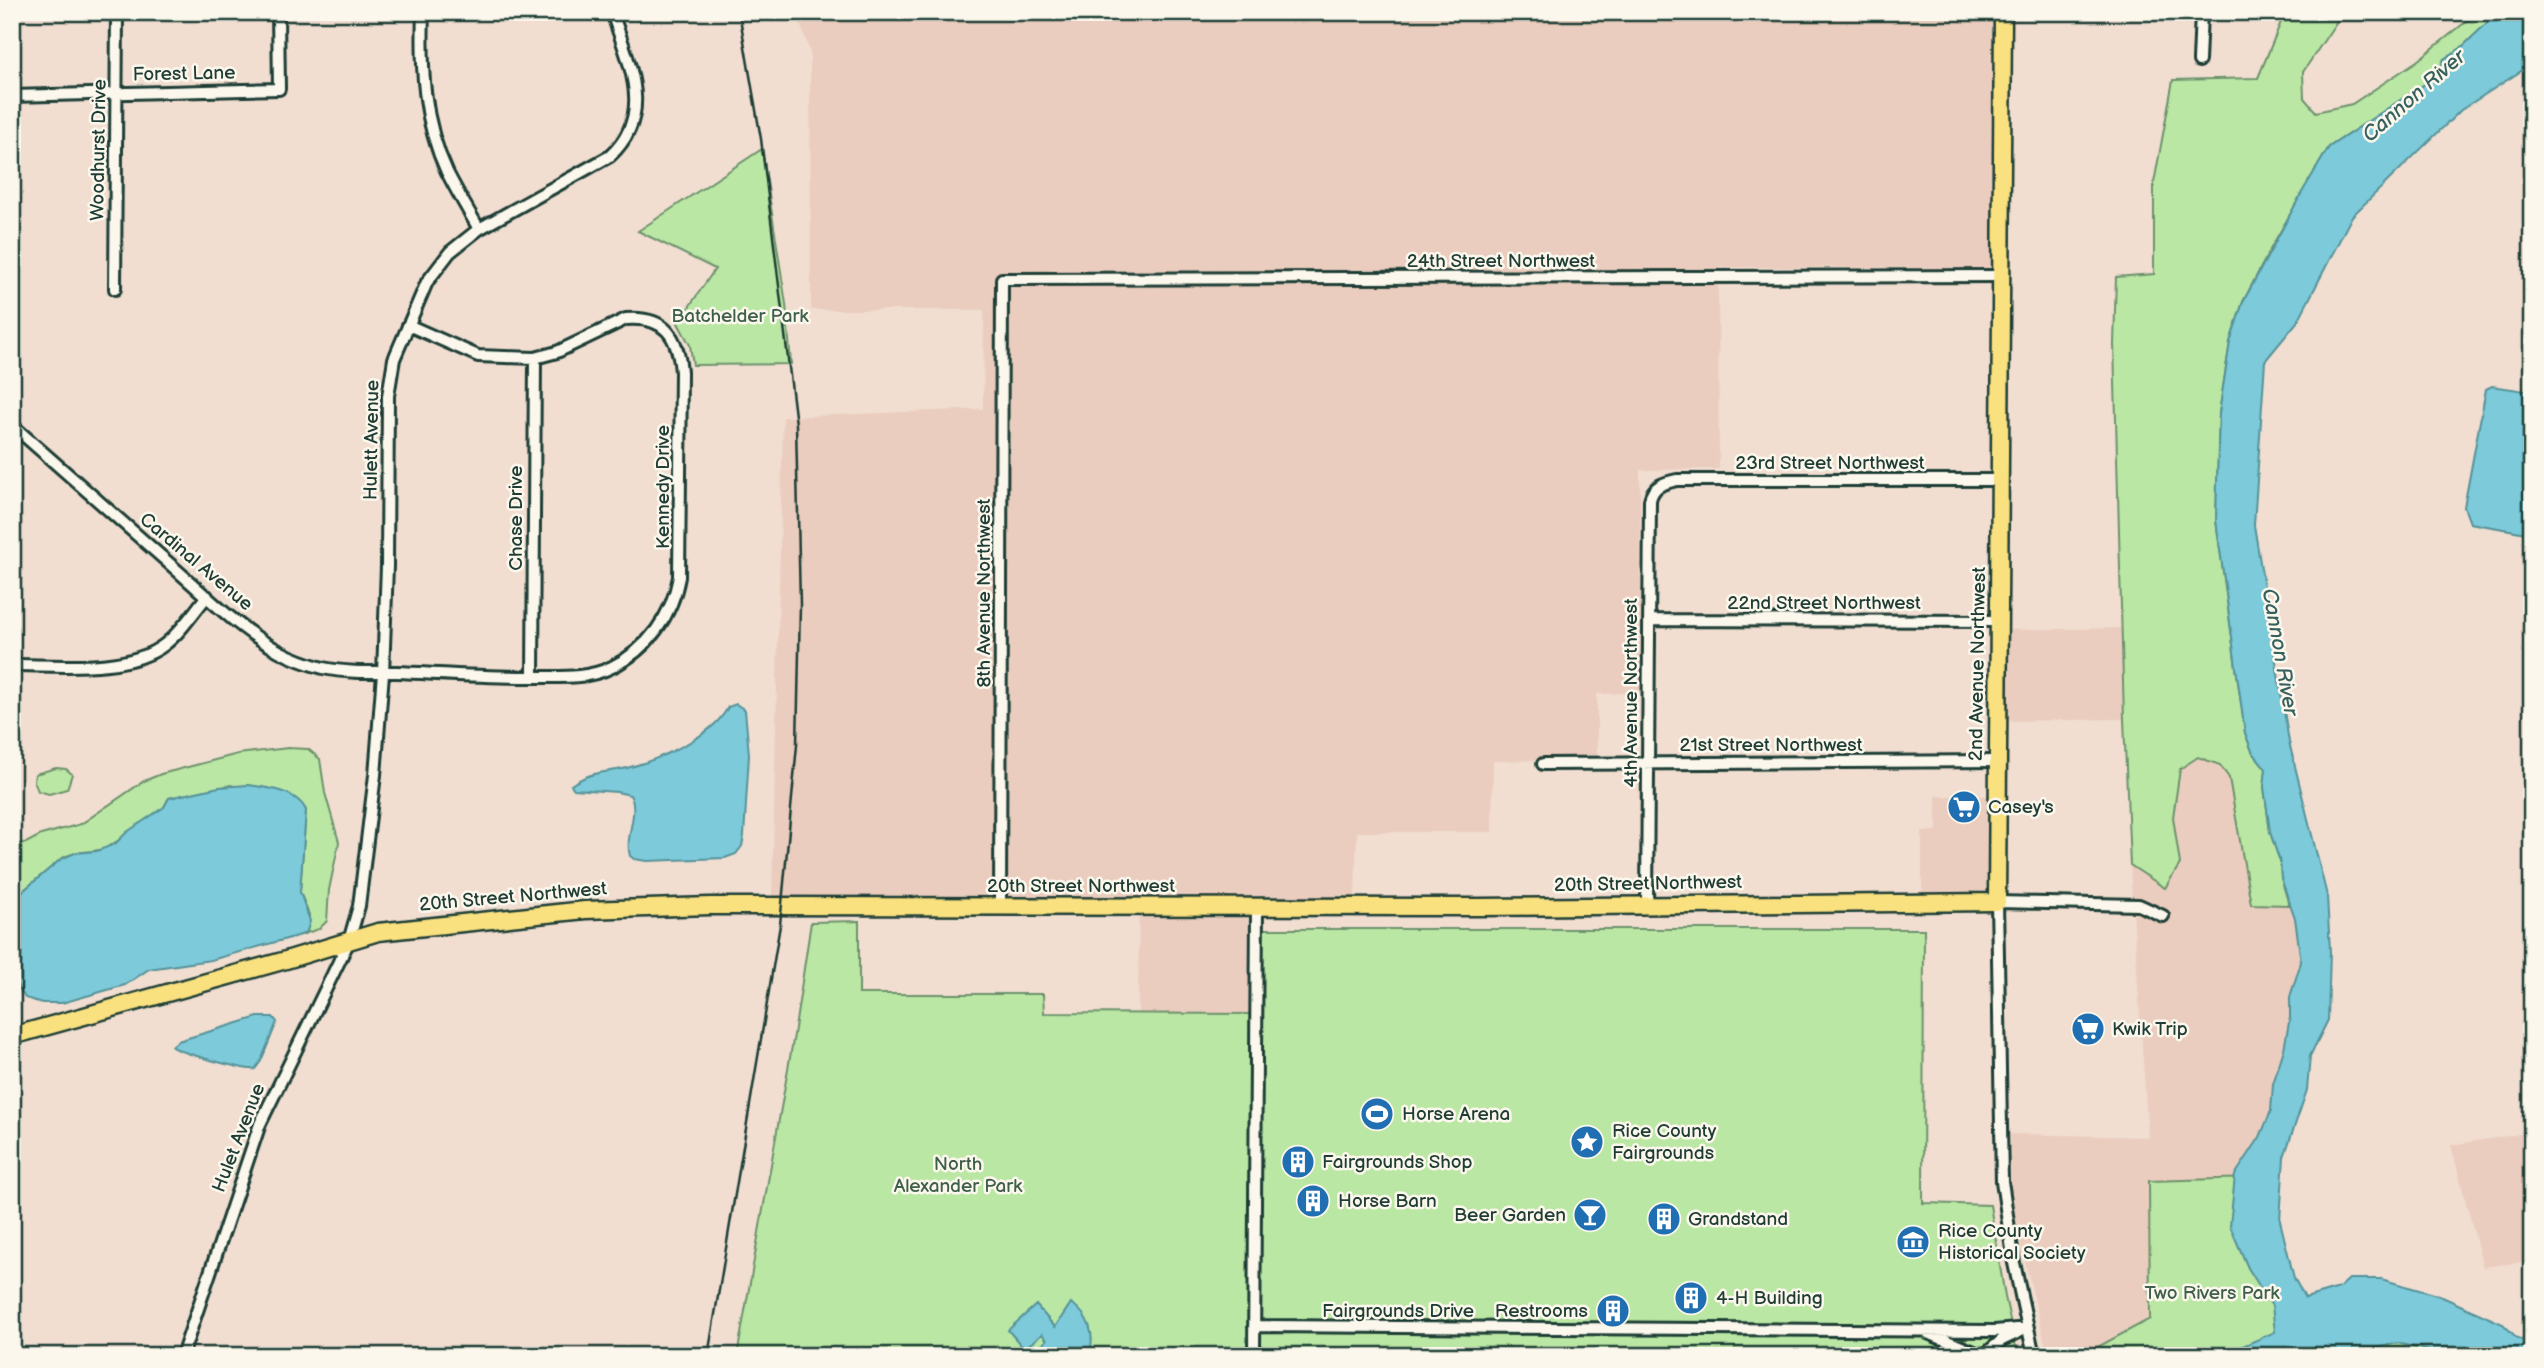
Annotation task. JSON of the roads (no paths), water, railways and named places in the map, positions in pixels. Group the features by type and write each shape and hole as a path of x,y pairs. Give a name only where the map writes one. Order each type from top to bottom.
{"highway":[{"name":"2nd Avenue Northwest","path":"1997,902 2003,12"},
{"name":"20th Street Northwest","path":"12,1036 379,932 427,925 628,908 1997,902"}],"street":[{"name":"Woodhurst Drive","path":"115,289 117,12"},
{"name":"Forest Lane","path":"12,96 279,89 278,12"},
{"path":"423,12 423,73 428,115 447,171 479,229"},
{"name":"Hulett Avenue","path":"349,941 362,886 383,673 388,396 394,359 436,268 450,253 479,229 610,156 630,131 637,99 612,12"},
{"path":"2199,61 2201,12"},
{"name":"24th Street Northwest","path":"1002,279 2001,276"},
{"name":"8th Avenue Northwest","path":"1000,907 1002,279"},
{"name":"Kennedy Drive","path":"383,673 533,677 592,674 612,667 645,643 668,613 679,577 681,385 679,348 673,337 659,325 638,318 612,324 557,352 534,358 478,356 408,325"},
{"name":"Chase Drive","path":"533,677 534,358"},
{"name":"Cardinal Avenue","path":"12,425 261,641 299,660 324,668 383,673"},
{"name":"23rd Street Northwest","path":"1659,485 1677,480 2001,481"},
{"name":"4th Avenue Northwest","path":"1647,905 1650,500 1652,491 1659,485"},
{"path":"12,665 117,664 139,660 172,639 207,596"},
{"name":"22nd Street Northwest","path":"1649,621 2000,621"},
{"name":"21st Street Northwest","path":"1544,764 1998,761"},
{"name":"20th Street Northwest","path":"1997,902 2139,905 2163,916"},
{"name":"2nd Avenue Northwest","path":"1997,902 2002,1181 2014,1263 2034,1356"},
{"path":"1254,1356 1257,907"},
{"name":"Hulet Avenue","path":"182,1356 260,1124 349,941"},
{"name":"Fairgrounds Drive","path":"1254,1326 1995,1331 2028,1328"},
{"path":"1983,1356 2002,1340 2028,1328"},
{"name":"Fairgrounds Drive","path":"1919,1330 1974,1352 1976,1356"}],"water":[{"name":"Cannon River","path":"2501,12 2532,12 2532,64 2461,110 2352,216 2298,321 2265,361 2254,525 2289,742 2327,896 2330,951 2328,1020 2310,1056 2307,1090 2284,1157 2280,1221 2294,1278 2305,1298 2339,1288 2349,1279 2381,1279 2440,1296 2503,1324 2516,1337 2532,1346 2532,1356 2450,1356 2397,1343 2344,1356 2220,1356 2275,1332 2272,1306 2248,1268 2230,1226 2235,1175 2260,1137 2271,1111 2273,1084 2290,1017 2290,997 2301,962 2295,918 2281,878 2280,862 2270,832 2264,787 2266,769 2252,751 2245,733 2216,520 2219,413 2230,342 2243,302 2329,147 2437,76 2444,59 2461,48"},
{"path":"2492,386 2532,392 2532,534 2470,523 2464,507 2486,389"},
{"path":"736,704 745,710 749,755 742,846 736,854 725,858 647,861 634,859 630,856 629,848 633,809 630,795 574,789 571,785 592,775 627,768 669,753 711,728 728,707"},
{"path":"248,785 289,794 306,810 300,892 310,921 307,931 211,960 149,969 125,985 62,1003 42,1003 25,998 12,977 12,905 17,896 61,859 115,844 127,832 164,807 169,798 219,787"},
{"path":"258,1017 273,1017 277,1022 255,1069 212,1060 172,1046 178,1041"},
{"path":"1071,1303 1082,1313 1089,1326 1092,1341 1089,1356 1062,1356 1056,1349 1048,1356 1033,1356 1047,1340 1042,1334 1024,1349 1008,1330 1036,1305 1055,1327"}],"railway":[{"path":"708,1356 780,925 797,745 800,605 796,424 761,139 739,12"}],"place":[{"name":"Casey's","path":"1964,807"},
{"name":"Kwik Trip","path":"2088,1029"},
{"name":"Horse Arena","path":"1377,1114"},
{"name":"Rice County Fairgrounds","path":"1587,1142"},
{"name":"Fairgrounds Shop","path":"1298,1162"},
{"name":"Horse Barn","path":"1313,1201"},
{"name":"Beer Garden","path":"1590,1215"},
{"name":"Grandstand","path":"1664,1219"},
{"name":"Rice County Historical Society","path":"1913,1242"},
{"name":"4-H Building","path":"1691,1298"},
{"name":"Restrooms","path":"1613,1311"}],"park label":[{"name":"Batchelder Park","path":"740,316"},
{"name":"North Alexander Park","path":"958,1175"},
{"name":"Two Rivers Park","path":"2212,1293"}]}
